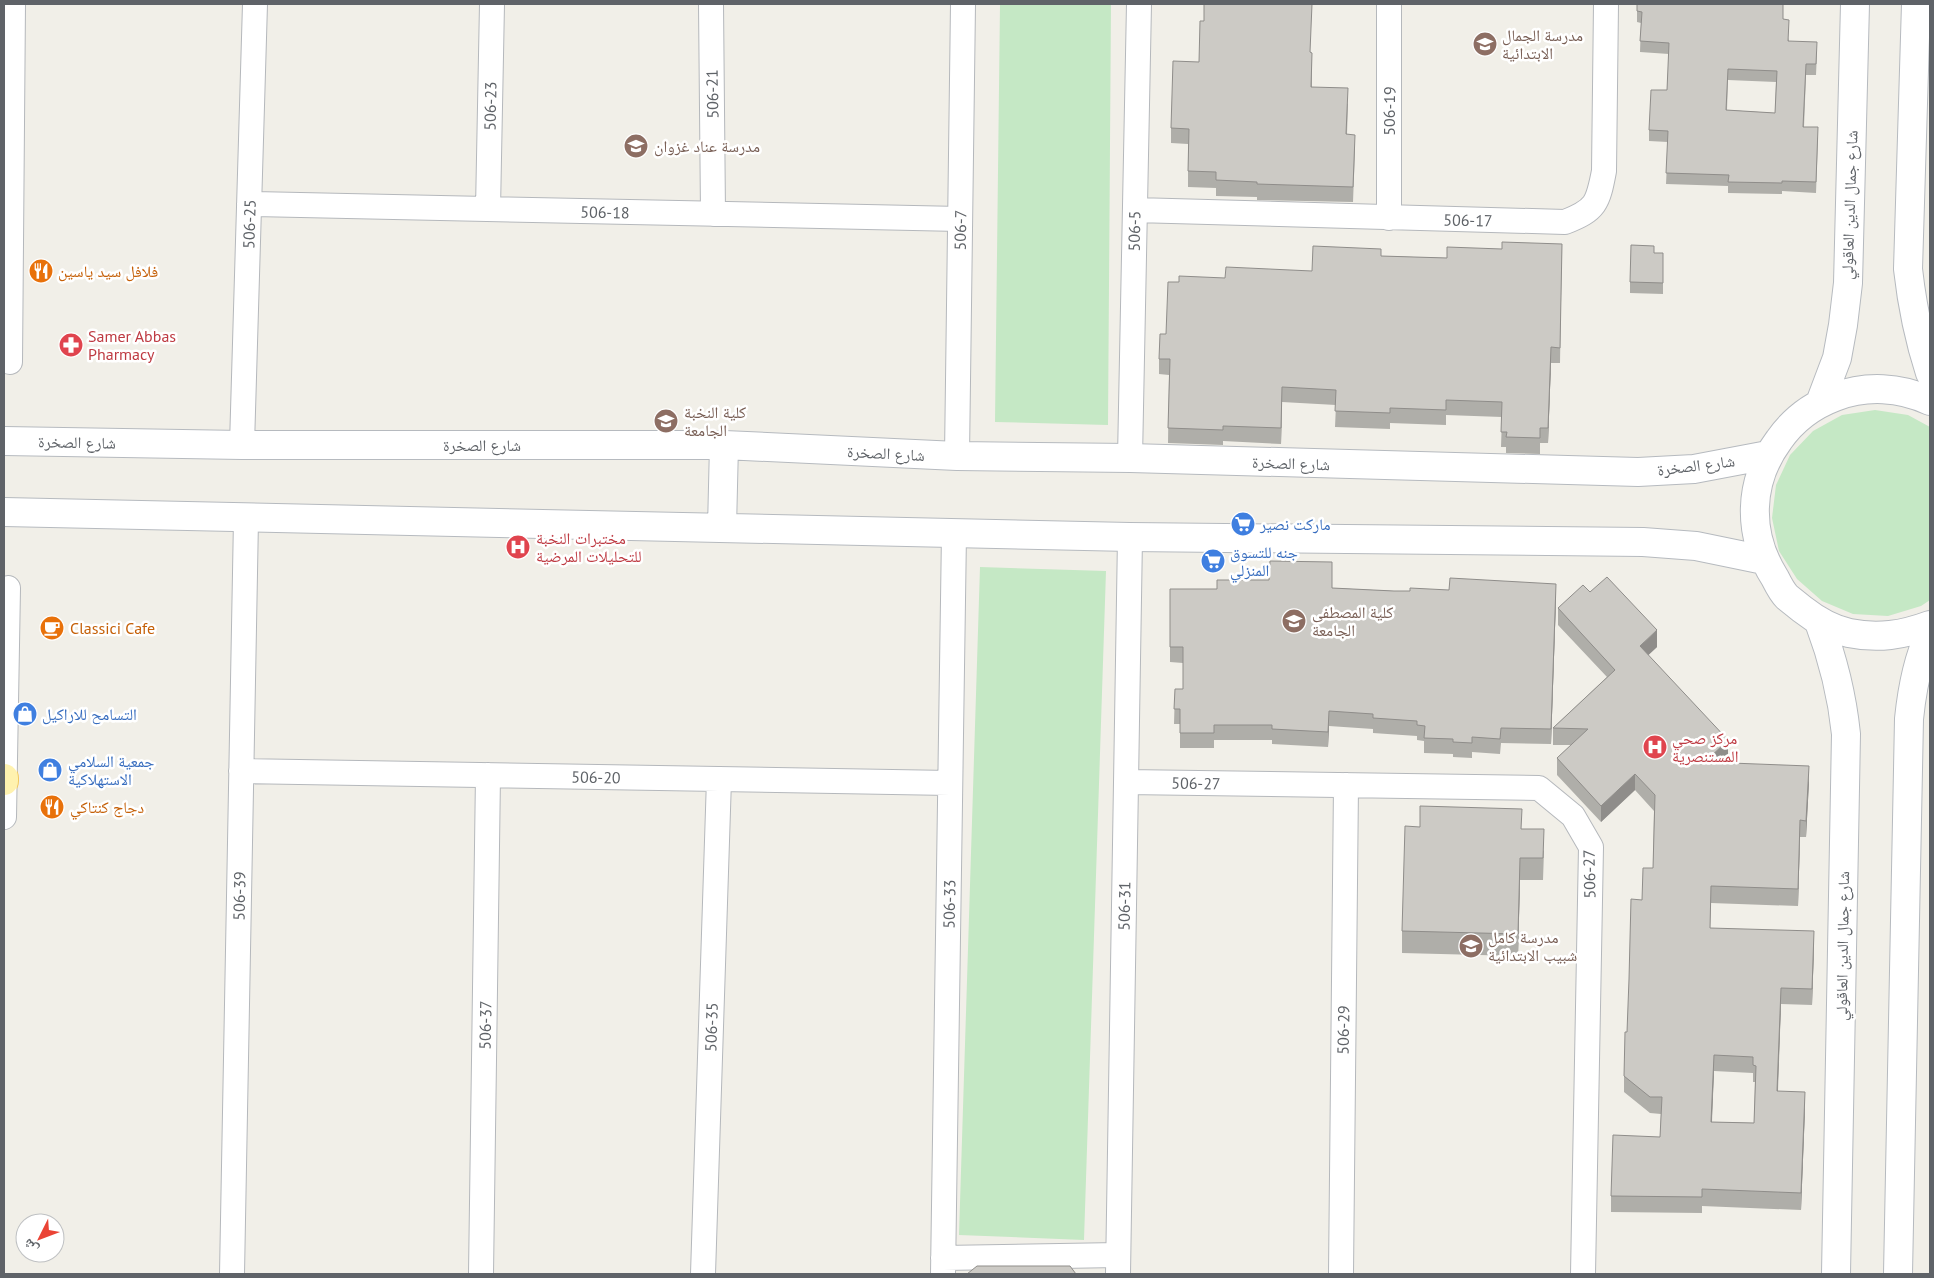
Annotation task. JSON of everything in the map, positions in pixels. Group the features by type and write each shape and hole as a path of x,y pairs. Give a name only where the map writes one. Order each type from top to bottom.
{"street":[{"path":"10,362 13,4"},
{"name":"506-25","path":"242,445 255,4"},
{"name":"506-23","path":"488,209 492,4"},
{"name":"506-21","path":"711,4 713,214"},
{"name":"506-7","path":"957,456 963,4"},
{"name":"506-5","path":"1130,458 1139,4"},
{"name":"506-19","path":"1389,4 1389,218"},
{"name":"506-17","path":"1135,210 1565,222 1585,214 1599,196 1604,171 1606,4"},
{"name":"شارع جمال الدين العاقولي","path":"1820,403 1836,358 1843,325 1848,284 1855,4"},
{"path":"1916,4 1908,269 1919,341 1930,373"},
{"name":"506-18","path":"249,204 960,219"},
{"path":"1930,401 1916,394 1884,388 1851,391 1820,403 1790,424 1768,455 1756,489 1755,525 1764,560 1786,596 1819,622 1847,633 1877,637 1907,634 1930,625"},
{"name":"شارع الصخرة","path":"4,441 242,445 724,444 957,456 1130,458 1638,472 1694,469 1768,455"},
{"path":"722,528 724,444"},
{"path":"4,512 246,519 1130,537 1643,542 1696,546 1764,560"},
{"name":"506-39","path":"232,1274 246,519"},
{"name":"506-33","path":"943,1266 954,533"},
{"name":"506-31","path":"1118,1264 1130,537"},
{"path":"4,817 8,588"},
{"name":"شارع جمال الدين العاقولي","path":"1819,622 1839,682 1846,734 1836,1274"},
{"path":"1898,1274 1909,719 1911,694 1916,670 1930,633"},
{"name":"506-20","path":"241,771 950,783"},
{"name":"506-37","path":"481,1274 488,775"},
{"name":"506-35","path":"703,1274 719,779"},
{"name":"506-27","path":"1126,782 1539,788 1573,816 1591,847 1582,1274"},
{"name":"506-29","path":"1341,1274 1346,785"},
{"path":"943,1266 1118,1264"}],"green space":[{"path":"1000,4 1111,4 1108,425 995,422"},
{"path":"1875,410 1908,415 1930,427 1930,600 1921,606 1888,616 1853,614 1822,601 1797,579 1779,551 1772,518 1776,485 1790,455 1813,431 1842,415"},
{"path":"980,567 1106,571 1084,1240 959,1235"}],"building":[{"path":"1204,4 1312,4 1311,87 1348,88 1346,134 1355,135 1353,187 1257,184 1257,182 1216,180 1216,172 1188,171 1189,129 1171,128 1173,61 1199,62 1200,21 1204,21"},
{"path":"1637,4 1783,4 1783,19 1789,20 1788,41 1817,42 1816,64 1806,64 1803,127 1818,127 1816,182 1728,182 1729,175 1666,173 1668,131 1649,130 1651,90 1667,90 1669,43 1640,41 1642,12 1637,11","holes":["1728,69 1777,71 1775,113 1726,110"]},
{"path":"1502,242 1562,244 1560,348 1551,347 1548,428 1540,428 1540,438 1506,437 1507,432 1501,432 1502,402 1446,400 1446,410 1390,408 1390,413 1335,411 1336,390 1282,387 1281,428 1223,426 1223,430 1168,428 1170,359 1159,359 1160,334 1166,334 1168,282 1179,282 1179,276 1225,278 1226,267 1312,271 1313,246 1381,249 1381,256 1447,258 1447,247 1502,249"},
{"path":"1631,245 1654,246 1654,253 1663,253 1663,283 1630,282"},
{"path":"1270,561 1332,562 1332,588 1394,591 1410,591 1410,588 1449,590 1450,578 1556,584 1551,729 1501,728 1500,739 1472,737 1472,743 1453,742 1453,739 1424,738 1425,726 1417,725 1417,721 1373,718 1373,714 1329,711 1328,732 1272,729 1272,725 1214,725 1214,733 1180,733 1180,709 1174,709 1175,689 1183,689 1183,647 1170,647 1170,589 1217,589 1217,580 1269,580"},
{"path":"1607,577 1657,630 1640,646 1728,740 1705,762 1809,766 1806,821 1800,820 1798,889 1711,886 1710,928 1814,931 1812,989 1781,988 1777,1091 1805,1092 1801,1193 1702,1189 1702,1197 1611,1196 1613,1135 1660,1137 1662,1097 1650,1097 1624,1076 1631,899 1642,900 1643,868 1653,868 1655,795 1635,774 1601,806 1557,758 1588,729 1553,728 1615,670 1558,608 1583,585 1590,592","holes":["1714,1055 1753,1057 1753,1065 1756,1066 1754,1123 1711,1122"]},
{"path":"1420,806 1522,809 1521,829 1544,829 1543,858 1520,858 1518,934 1402,931 1405,826 1420,827"},
{"path":"977,1266 1070,1266 1076,1274 967,1274"}],"place":[{"name":"مدرسة الجمال الابتدائية","path":"1485,44"},
{"name":"مدرسة عناد غزوان","path":"636,146"},
{"name":"فلافل سيد ياسين","path":"41,271"},
{"name":"Samer Abbas Pharmacy","path":"71,345"},
{"name":"كلية النخبة الجامعة","path":"666,421"},
{"name":"ماركت نصير","path":"1243,524"},
{"name":"مختبرات النخبة للتحليلات المرضية","path":"518,547"},
{"name":"جنه للتسوق المنزلي","path":"1213,561"},
{"name":"كلية المصطفى الجامعة","path":"1294,621"},
{"name":"Classici Cafe","path":"52,628"},
{"name":"التسامح للاراكيل","path":"25,714"},
{"name":"مركز صحي المستنصرية","path":"1655,747"},
{"name":"جمعية السلامي الاستهلاكية","path":"50,770"},
{"name":"دجاج كنتاكي","path":"52,807"},
{"name":"مدرسة كامل شبيب الابتدائية","path":"1471,946"}]}
